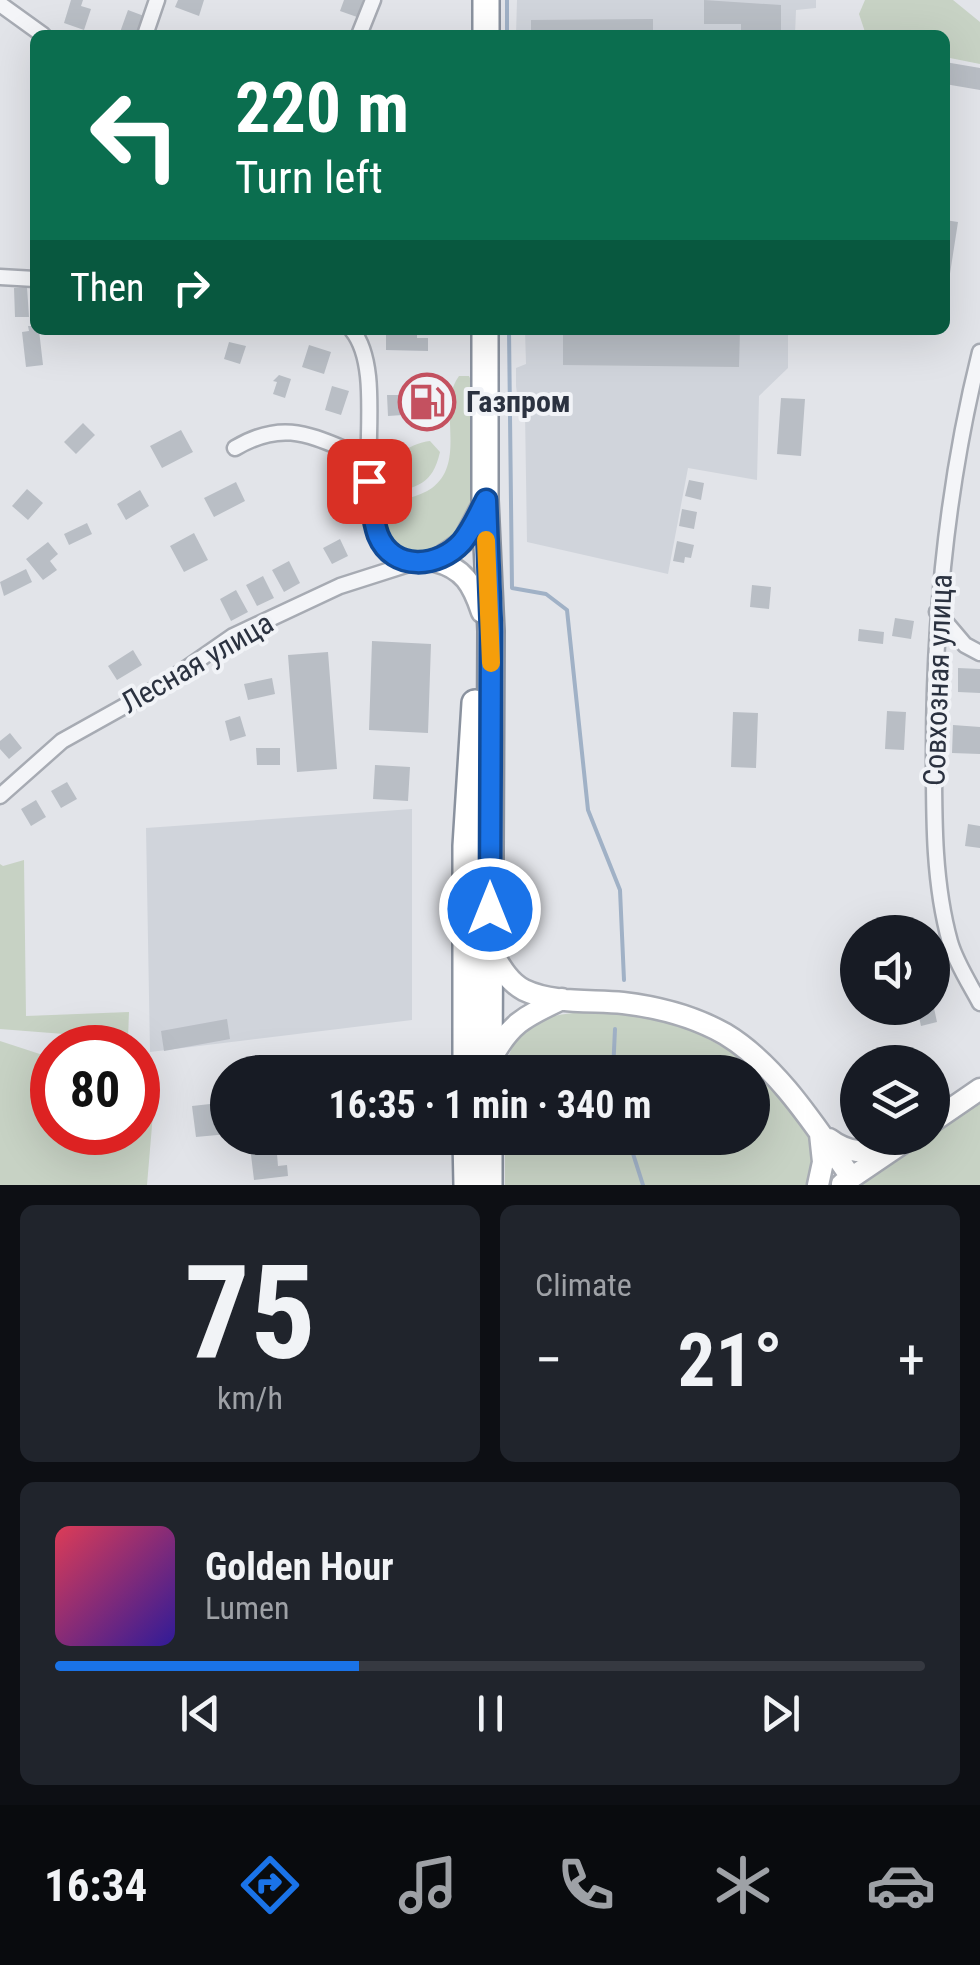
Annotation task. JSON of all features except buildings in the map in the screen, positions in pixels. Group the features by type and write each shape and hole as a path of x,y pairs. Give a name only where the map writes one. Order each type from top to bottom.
{"highway":[{"path":"486,0 486,30"},
{"path":"482,1055 490,949 491,631 486,335"},
{"path":"480,1055 466,846 487,568"},
{"path":"466,1155 466,1185"},
{"path":"489,1155 489,1185"}],"street":[{"path":"147,30 157,0"},
{"path":"362,30 373,0"},
{"path":"0,4 36,30"},
{"path":"0,276 30,279"},
{"path":"356,335 369,361 369,481 379,538 387,549 412,563"},
{"name":"Совхозная улица","path":"980,352 965,412 941,564 934,807 940,898 951,947 980,1003"},
{"path":"235,448 256,436 290,430 370,460"},
{"path":"434,561 462,542 486,500"},
{"path":"434,561 450,565 466,578 482,612"},
{"name":"Лесная улица","path":"0,796 62,741 164,684 233,636 340,586 412,563 434,561"},
{"path":"937,612 965,645 980,654"},
{"path":"490,949 504,972 523,990 683,1016 726,1035 756,1059 795,1100 820,1132 846,1181 885,1155"},
{"path":"490,1055 519,1019 562,999"},
{"path":"950,1110 980,1089"},
{"path":"820,1132 840,1147"},
{"path":"818,1185 823,1162 820,1132"}],"shaded area":[{"path":"517,0 816,0 816,8 796,10 795,30 516,30"},
{"path":"525,335 788,335 788,368 759,396 757,480 688,468 668,574 527,542 525,412 519,408 516,386 516,368 526,364"},
{"path":"412,809 412,1020 160,1051 160,1025 150,1025 146,828"}],"green space":[{"path":"865,0 953,0 980,22 980,64 950,58 950,30 864,30 859,14"},
{"path":"459,376 469,376 475,388 475,457 468,510 448,548 430,556 412,556 398,548 378,520 387,505 427,491 443,477 450,449 450,403"},
{"path":"430,441 440,452 428,478 387,496 382,494 378,482 391,460 406,449"},
{"path":"24,860 26,1016 129,1012 129,1025 30,1025 30,1031 0,1029 0,864"},
{"path":"612,1011 664,1021 711,1040 734,1055 509,1055 530,1026 543,1019"},
{"path":"0,1041 30,1051 30,1155 150,1155 147,1185 0,1185"},
{"path":"770,1086 802,1123 814,1150 815,1185 505,1185 505,1155 770,1155"},
{"path":"980,1098 980,1185 856,1185 899,1155 950,1155 950,1119"}],"waterway":[{"path":"507,0 507,30"},
{"path":"509,335 512,588 546,594 567,610 588,810 620,890 624,980"},
{"path":"614,1055 615,1029"},
{"path":"633,1155 643,1185"}],"slow traffic":[{"path":"486,540 491,663"}],"place":[{"name":"Газпром","path":"427,402"}],"route":[{"path":"369,481 379,538 398,558 412,563 434,561 448,554 462,542 486,500 491,631 490,909"}]}
